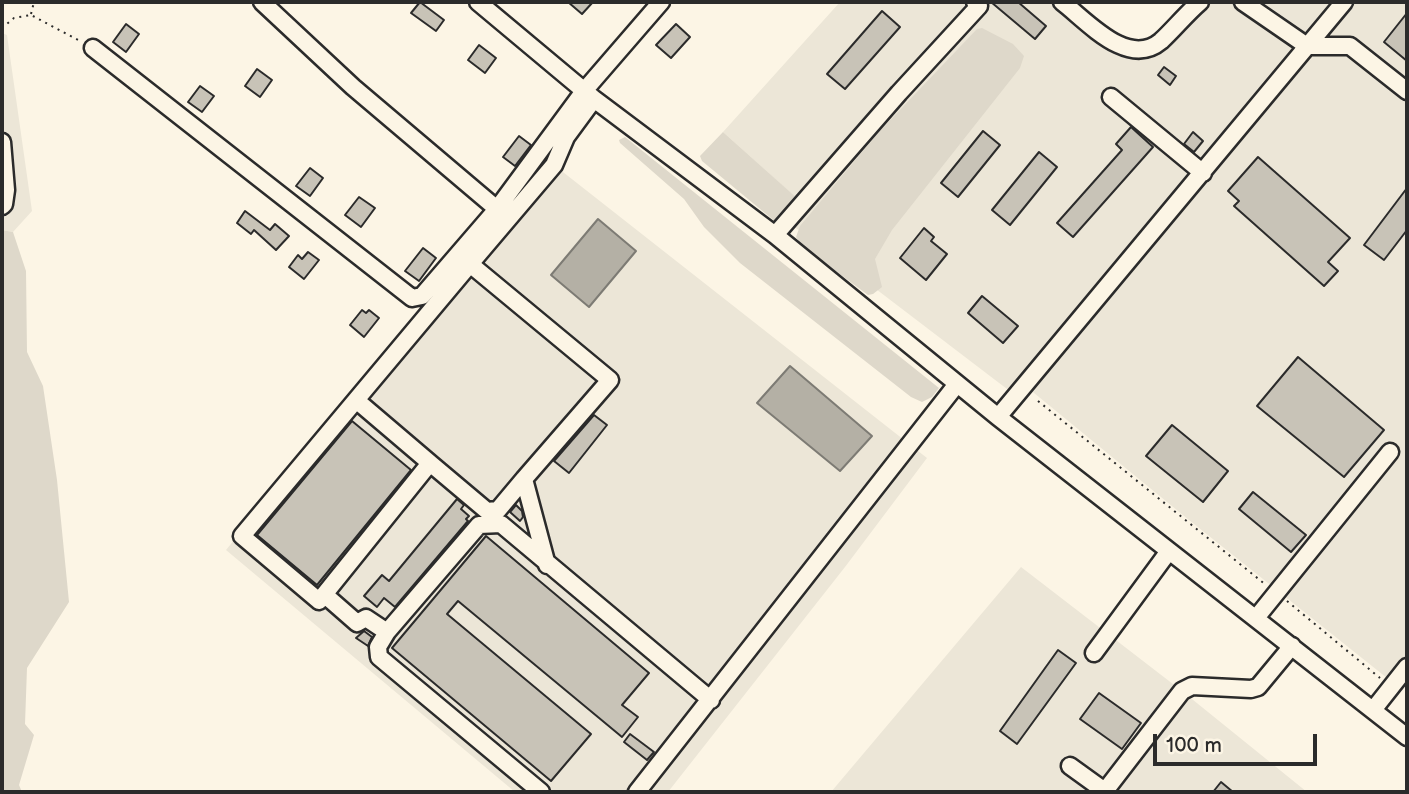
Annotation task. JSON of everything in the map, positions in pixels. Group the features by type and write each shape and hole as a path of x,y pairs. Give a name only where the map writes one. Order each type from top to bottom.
{"street":[{"path":"262,2 353,87 497,209"},
{"path":"93,48 412,298 422,296 497,209 661,2"},
{"path":"775,234 979,6 975,2"},
{"path":"1062,2 1113,42 1128,50 1139,50 1150,48 1159,42 1200,2"},
{"path":"1243,2 1307,46 1350,46 1407,91"},
{"path":"998,417 1344,2"},
{"path":"487,5 589,95 775,234 998,417 1407,737"},
{"path":"430,463 319,601 242,536 554,165 589,95"},
{"path":"1111,97 1203,173"},
{"path":"2,142 6,190 2,206"},
{"path":"356,400 487,511 498,510 610,380 470,264"},
{"path":"637,792 957,384"},
{"path":"1256,618 1390,452"},
{"path":"524,480 547,565"},
{"path":"541,792 379,657 379,647 387,632 479,525 501,524 711,700"},
{"path":"1094,653 1169,551"},
{"path":"325,595 357,623 366,618 387,632"},
{"path":"1070,766 1105,792 1182,691 1192,686 1251,689 1258,687 1292,646"},
{"path":"1373,710 1407,667"}],"path":[{"path":"31,15 34,2"},
{"path":"2,28 14,18 31,15 93,48"},
{"path":"1038,401 1391,687"}],"shaded area":[{"path":"840,2 1069,2 1133,48 1152,42 1191,2 1407,2 1407,655 1387,678 1017,379 1007,389 792,225 802,203 723,132"},
{"path":"982,28 1013,44 1024,56 1020,68 892,230 875,259 882,287 868,295 802,246 796,237 800,226 878,133 977,29"},
{"path":"2,33 7,35 32,211 13,232 2,230"},
{"path":"723,132 798,199 777,223 702,161 700,156"},
{"path":"625,137 939,388 932,397 922,402 911,397 740,263 704,227 684,199 620,143 619,140"},
{"path":"543,160 554,165 927,458 668,792 515,792 226,550"},
{"path":"598,219 636,251 589,307 551,275"},
{"path":"2,230 13,232 26,271 27,352 43,386 57,480 69,602 27,668 25,724 34,735 19,785 22,792 2,792"},
{"path":"790,366 872,436 840,471 757,403"},
{"path":"1021,567 1182,691 1307,792 831,792"}],"building":[{"path":"420,2 444,20 436,31 411,13"},
{"path":"568,2 593,2 582,14"},
{"path":"991,2 1018,2 1046,26 1035,39"},
{"path":"882,11 900,27 845,89 827,74"},
{"path":"1407,13 1407,61 1384,42"},
{"path":"126,24 139,34 126,52 113,42"},
{"path":"676,24 690,37 671,58 656,45"},
{"path":"479,45 496,58 485,73 468,60"},
{"path":"1164,67 1176,76 1170,85 1158,75"},
{"path":"257,69 272,80 260,97 245,86"},
{"path":"200,86 214,96 202,112 188,102"},
{"path":"1131,127 1153,147 1073,237 1057,223 1122,150 1116,144"},
{"path":"983,131 1000,145 958,197 941,183"},
{"path":"1193,132 1203,141 1194,152 1184,144"},
{"path":"519,136 531,145 515,166 503,157"},
{"path":"1039,152 1057,167 1010,225 992,210"},
{"path":"1258,157 1350,238 1328,262 1338,271 1324,286 1234,206 1239,201 1228,191"},
{"path":"310,168 323,178 310,196 296,186"},
{"path":"1407,188 1407,230 1384,260 1364,245"},
{"path":"359,197 375,208 361,227 345,215"},
{"path":"245,211 270,230 275,224 289,236 276,250 254,230 251,234 237,223"},
{"path":"924,228 934,237 931,241 947,254 926,280 900,258"},
{"path":"423,248 436,258 419,281 405,271"},
{"path":"308,252 319,260 304,279 289,267 298,255 302,259"},
{"path":"982,296 1018,326 1003,343 968,313"},
{"path":"362,310 366,313 369,310 379,318 364,337 350,325"},
{"path":"1298,357 1384,430 1344,477 1257,406"},
{"path":"594,415 607,425 569,473 554,461"},
{"path":"352,421 411,470 317,585 257,535"},
{"path":"1172,425 1228,471 1203,502 1146,456"},
{"path":"1253,492 1306,535 1291,552 1239,509"},
{"path":"457,499 464,505 461,509 469,516 466,519 468,521 395,607 384,598 377,607 364,596 382,575 389,581"},
{"path":"516,505 522,511 523,517 520,521 510,512"},
{"path":"486,536 649,673 622,705 638,717 622,737 458,601 447,614 591,734 551,781 392,648"},
{"path":"364,631 372,637 368,646 356,638"},
{"path":"1058,650 1076,663 1017,744 1000,731"},
{"path":"1099,693 1141,723 1122,749 1080,719"},
{"path":"630,734 654,752 647,760 624,742"},
{"path":"1221,782 1233,792 1213,792"}]}
